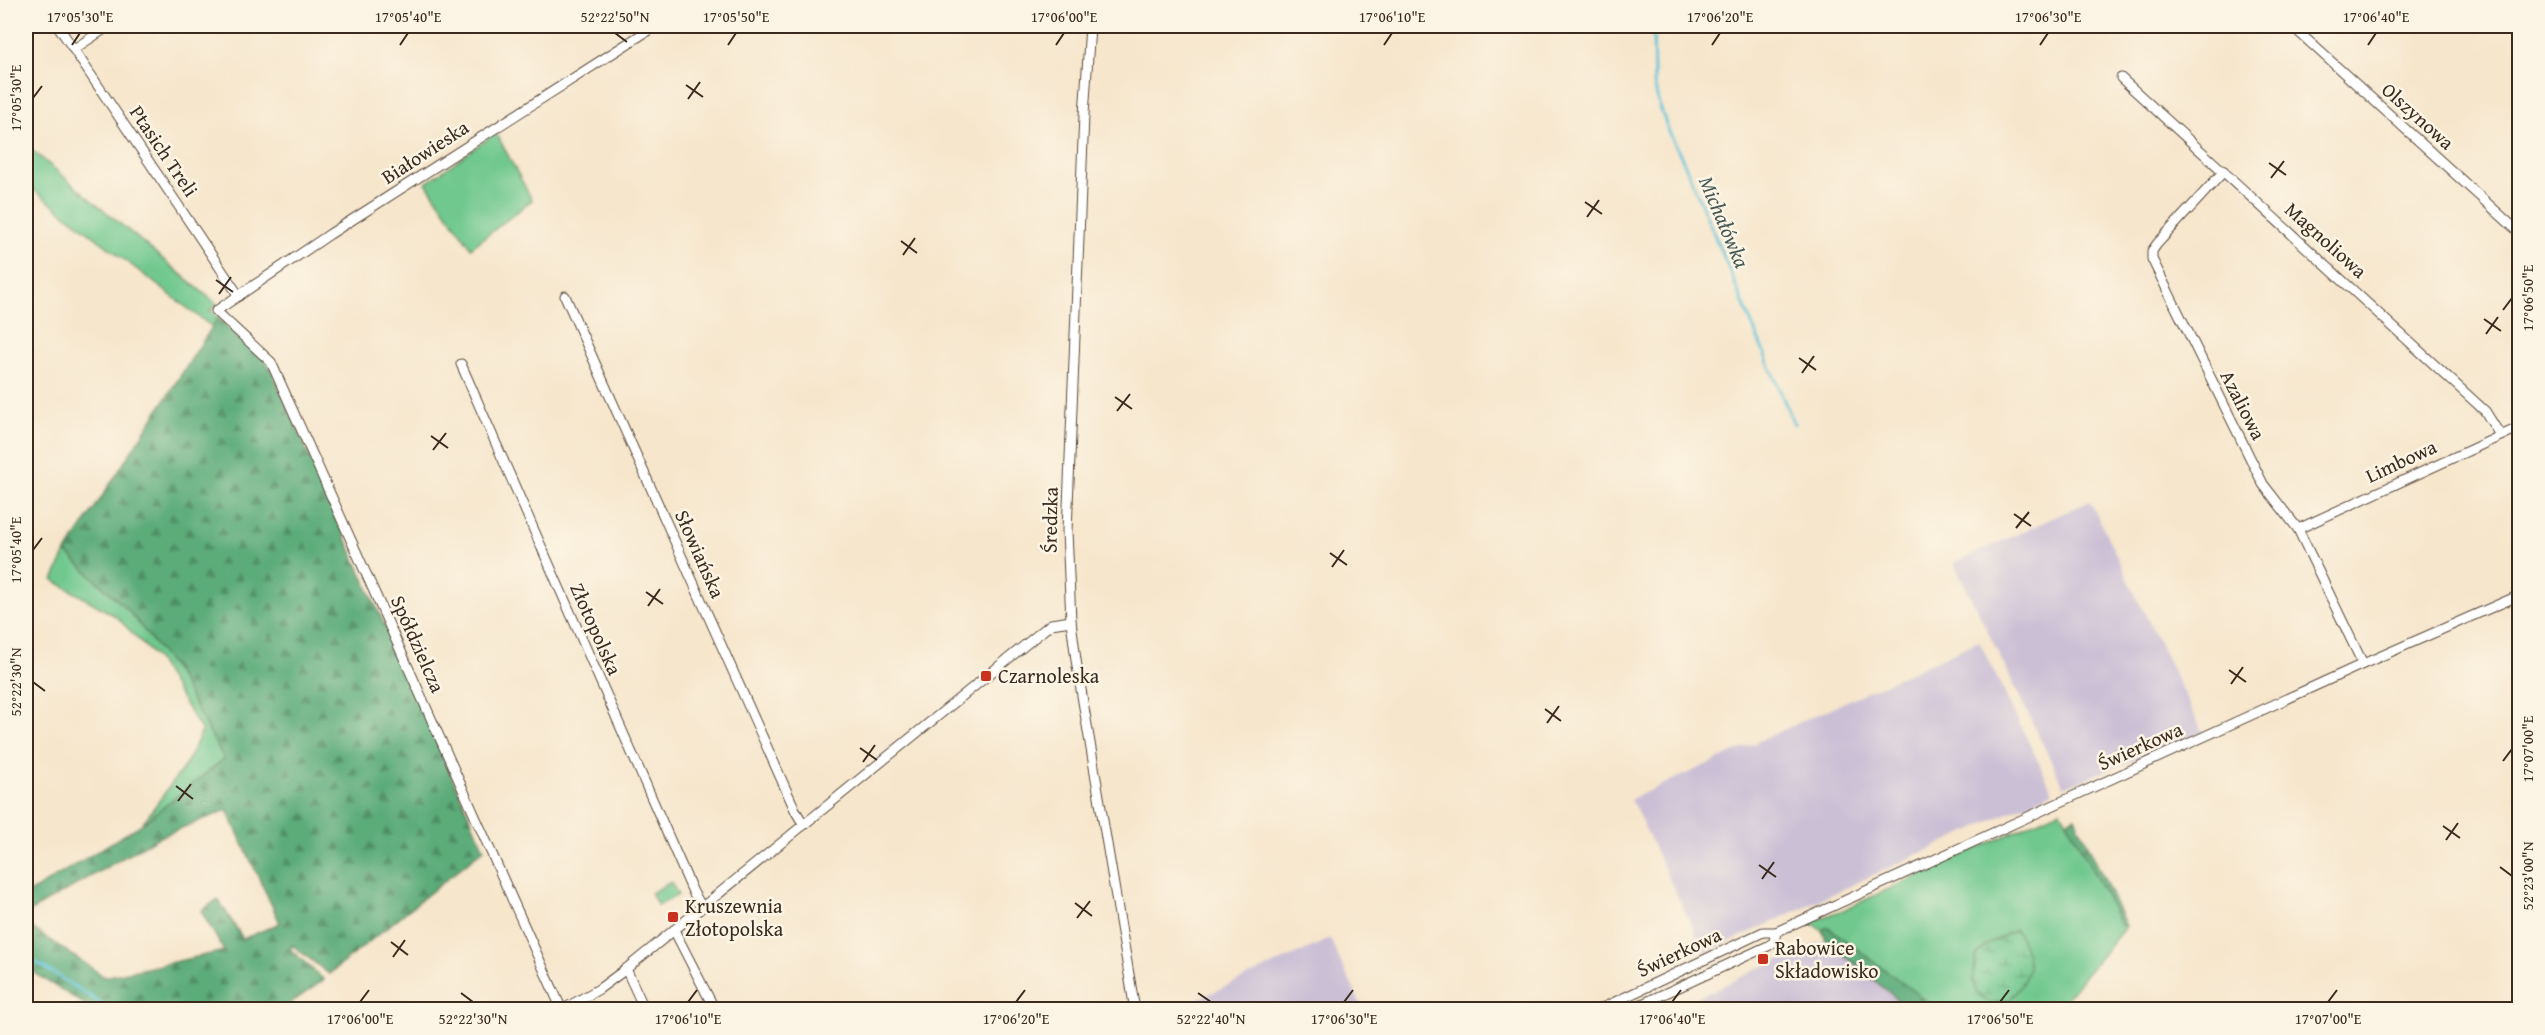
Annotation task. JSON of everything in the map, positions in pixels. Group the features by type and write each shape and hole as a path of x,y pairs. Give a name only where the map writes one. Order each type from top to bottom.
{"street":[{"name":"Ptasich Treli","path":"58,26 239,296"},
{"path":"74,49 109,26"},
{"name":"Białowieska","path":"216,311 330,234 655,26"},
{"name":"Średzka","path":"1090,26 1083,127 1067,531 1071,621 1135,1010"},
{"name":"Olszynowa","path":"2292,26 2520,233"},
{"name":"Magnoliowa","path":"2121,78 2485,411 2500,435"},
{"name":"Azaliowa","path":"2224,171 2157,244 2152,251 2152,259 2263,484 2298,529 2363,664"},
{"name":"Słowiańska","path":"565,296 796,812 804,825"},
{"name":"Spółdzielcza","path":"216,311 271,362 562,1010"},
{"name":"Złotopolska","path":"461,364 684,872 702,907"},
{"name":"Limbowa","path":"2298,529 2520,427"},
{"name":"Świerkowa","path":"1598,1010 1763,932 1776,932 2363,664 2520,596"},
{"path":"562,1010 599,989 626,969 1051,624 1071,621"},
{"path":"674,930 715,1010"},
{"name":"Świerkowa","path":"1629,1010 1768,946 1774,942 1776,932"},
{"path":"626,969 645,1010"}],"shaded area":[{"path":"2090,501 2203,733 2064,787 1954,563"},
{"path":"1979,641 2053,792 1705,953 1631,799"},
{"path":"1330,939 1363,1009 1176,1009"},
{"path":"1826,940 1909,1009 1672,1010 1762,967"}],"green space":[{"path":"496,133 532,200 471,248 426,183"},
{"path":"26,148 34,152 218,305 210,310 218,318 212,327 26,184"},
{"path":"218,318 265,360 272,372 484,849 329,974 292,945 291,950 324,980 282,1009 92,1009 26,968 26,924 105,977 224,951 201,911 218,899 243,939 280,923 227,810 157,838 26,914 26,895 142,824 224,759 176,671 128,610 66,552"},
{"path":"66,552 128,610 176,671 224,759 142,824 186,764 202,731 156,658 117,617 53,580"},
{"path":"2061,810 2121,925 2126,926 2057,1009 1937,1010 1828,927 1822,930 1810,922 1843,910"},
{"path":"2075,817 2126,926 2121,925 2067,821"},
{"path":"671,882 678,895 658,906 651,893"},
{"path":"1828,927 1937,1009 1909,1009 1826,940 1822,930"},
{"path":"2016,929 2028,959 2026,974 2010,1000 1990,1003 1976,992 1973,980 1976,956 1985,946"}],"waterway":[{"name":"Michałówka","path":"1653,26 1654,83 1668,130 1682,158 1794,424"},
{"path":"26,956 112,1010"}],"place":[{"name":"Czarnoleska","path":"986,676"},
{"name":"Kruszewnia Złotopolska","path":"673,917"},
{"name":"Rabowice Składowisko","path":"1763,959"}]}
